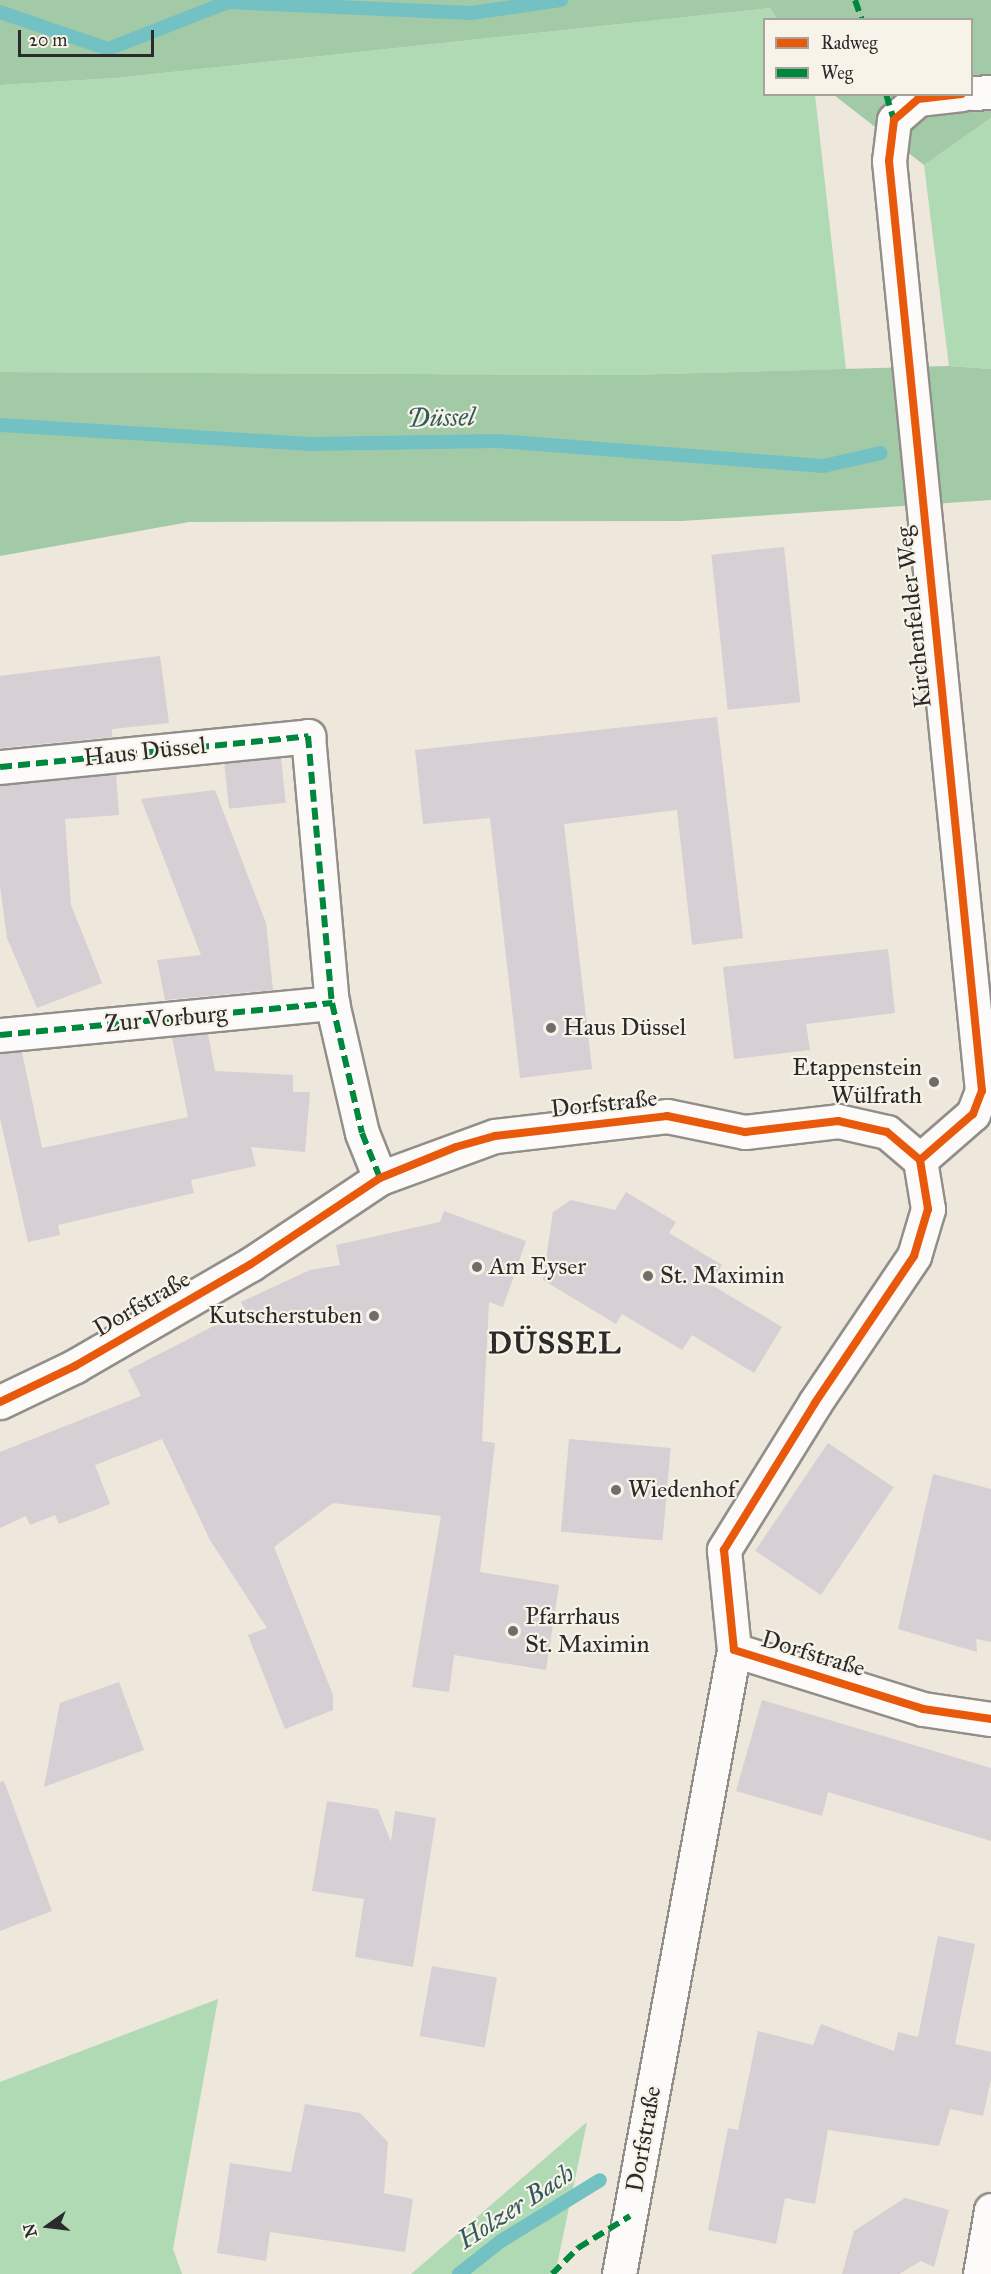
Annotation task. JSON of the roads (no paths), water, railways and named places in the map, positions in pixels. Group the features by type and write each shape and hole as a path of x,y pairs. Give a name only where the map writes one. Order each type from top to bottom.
{"street":[{"path":"973,93 991,92"},
{"name":"Kirchenfelder Weg","path":"920,1160 973,1114 982,1091 889,161 894,120 918,99 944,96"},
{"name":"Haus Düssel","path":"0,767 308,736 332,1003 362,1133 380,1178"},
{"name":"Zur Vorburg","path":"0,1035 332,1003"},
{"name":"Dorfstraße","path":"0,1402 75,1366 250,1264 380,1178 495,1136 667,1116 745,1132 838,1121 887,1132 920,1160 928,1209 914,1256 815,1403 724,1550 734,1650 619,2274"},
{"name":"Dorfstraße","path":"734,1650 923,1709 991,1719"},
{"path":"980,2274 991,2210"}],"waterway":[{"name":"Düssel","path":"0,12 108,49 228,2 471,13 561,0"},
{"name":"Düssel","path":"0,425 310,444 498,441 823,466 881,453"},
{"name":"Holzer Bach","path":"459,2274 501,2241 600,2180"}],"place":[{"name":"Haus Düssel","path":"551,1028"},
{"name":"Etappenstein Wülfrath","path":"934,1082"},
{"name":"Am Eyser","path":"477,1267"},
{"name":"St. Maximin","path":"648,1276"},
{"name":"Kutscherstuben","path":"374,1316"},
{"name":"Wiedenhof","path":"616,1490"},
{"name":"Pfarrhaus St. Maximin","path":"513,1631"}],"district":[{"name":"DÜSSEL","path":"555,1343"}]}
